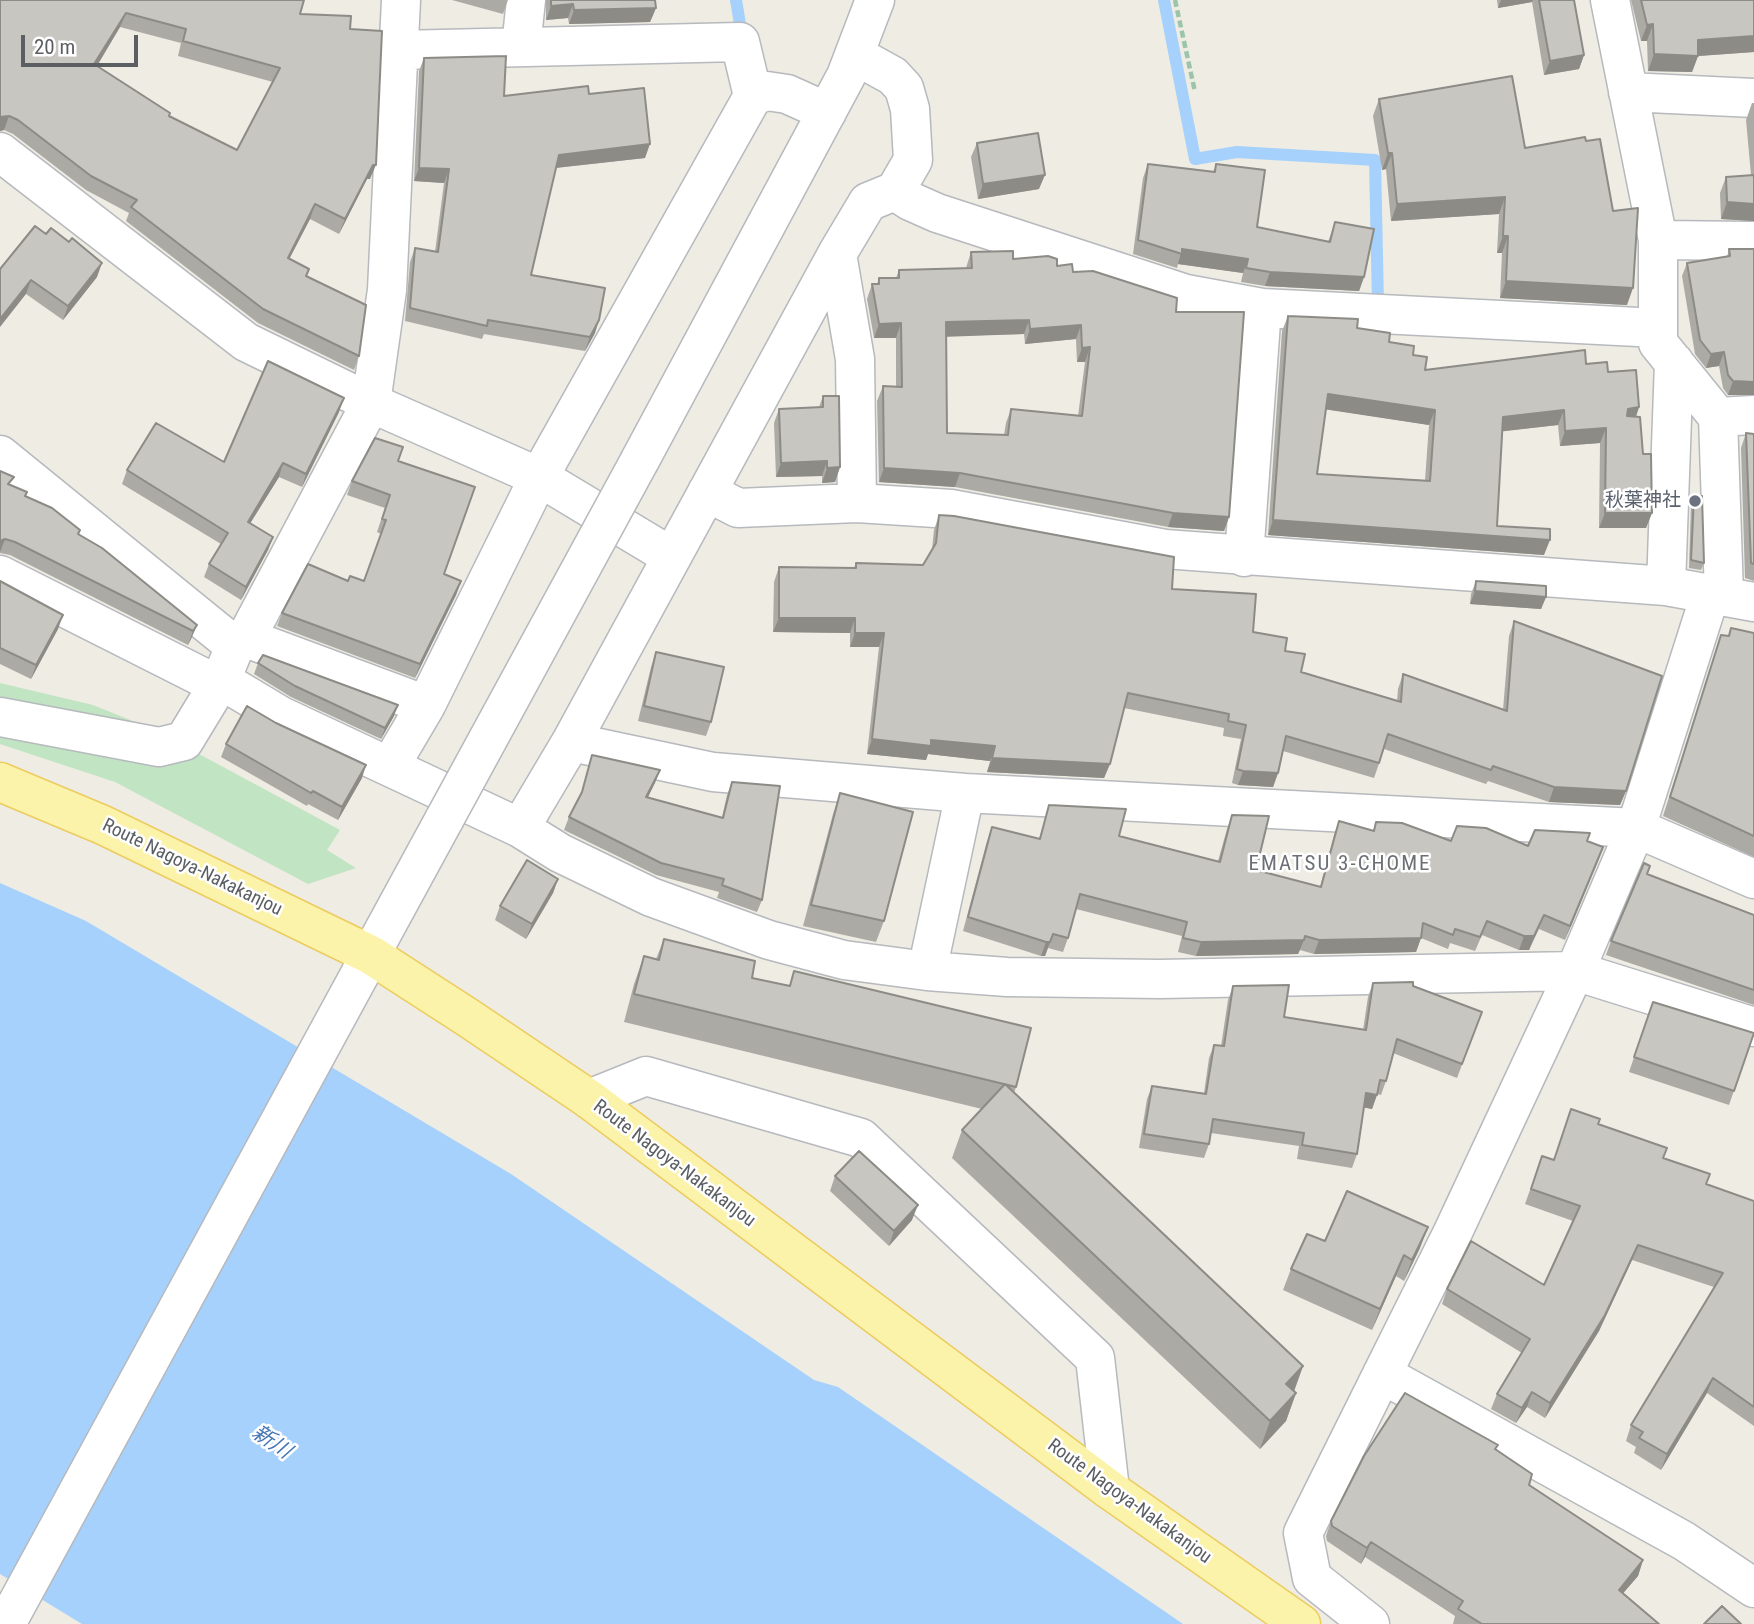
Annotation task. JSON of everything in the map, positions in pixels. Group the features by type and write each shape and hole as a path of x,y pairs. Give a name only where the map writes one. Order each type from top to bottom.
{"main road":[{"name":"Route Nagoya-Nakakanjou","path":"0,782 103,825 371,955 589,1099 1110,1490 1301,1624"}],"street":[{"path":"0,717 159,747 184,741 230,662 371,403 387,290 401,0"},
{"path":"521,47 526,0"},
{"path":"6,1624 827,112 855,55 875,0"},
{"path":"1610,0 1658,240 1666,345 1666,586"},
{"path":"399,50 740,42 754,96"},
{"path":"520,828 571,742 837,254 868,202 895,191 913,160 904,88 893,76 855,55"},
{"path":"390,766 426,705 539,477 754,96 767,91 788,94 827,112"},
{"path":"1628,92 1754,98"},
{"path":"0,152 246,342 371,403 539,477 672,557"},
{"path":"895,191 937,213 1186,293 1262,308 1666,345 1736,416 1730,596 1575,971 1452,1234 1303,1533 1312,1578 1370,1624"},
{"path":"1658,240 1754,241"},
{"path":"837,254 855,359 857,503"},
{"path":"1244,556 1262,308"},
{"path":"0,455 230,662 281,716 520,828 560,853 651,897 769,940 844,960 927,971 1007,977 1160,979 1575,971 1754,1027"},
{"path":"707,492 738,509 857,503 951,509 1165,549 1666,586 1730,596"},
{"path":"0,575 230,662 426,705"},
{"path":"571,742 713,772 965,793 1636,828 1754,879"},
{"path":"927,971 965,793"},
{"path":"589,1099 646,1076 861,1138 1095,1358 1110,1490"},
{"path":"1382,1374 1684,1541 1754,1588"}],"path":[{"path":"1175,0 1195,92"}],"green space":[{"path":"0,683 93,705 145,726 0,705"},
{"path":"0,735 188,748 340,830 327,850 356,868 308,884 115,782 0,744"}],"water":[{"name":"新川","path":"0,883 86,921 511,1174 814,1380 838,1387 1183,1624 82,1624 0,1574"}],"building":[{"path":"0,0 304,0 300,14 351,16 350,29 382,31 376,165 373,165 345,219 315,204 288,258 309,269 306,276 366,305 359,356 263,309 131,207 137,200 91,176 18,120 9,116 0,117","holes":["126,13 186,29 183,41 280,68 237,150 169,116 170,113 94,64"]},
{"path":"551,0 655,0 656,8 574,10 573,4 551,6"},
{"path":"1539,0 1574,0 1584,55 1550,61"},
{"path":"1641,0 1754,0 1754,36 1698,40 1698,56 1654,54 1653,24 1647,25"},
{"path":"506,56 504,96 588,86 589,94 644,88 650,144 559,155 531,275 605,288 599,320 590,337 488,320 487,326 410,308 415,248 438,252 449,169 419,168 424,58"},
{"path":"1512,76 1525,148 1585,137 1586,141 1600,139 1613,211 1638,208 1633,288 1506,281 1508,236 1503,236 1505,197 1397,204 1392,153 1388,153 1379,99"},
{"path":"1038,133 1045,175 983,184 977,143"},
{"path":"1148,164 1215,172 1216,164 1265,170 1257,227 1330,242 1335,222 1374,229 1364,277 1270,272 1246,268 1248,259 1182,249 1182,254 1138,240"},
{"path":"1754,175 1754,204 1727,202 1726,177"},
{"path":"35,226 46,234 51,228 69,242 72,238 102,263 68,306 31,280 0,319 0,269"},
{"path":"1729,249 1754,249 1754,382 1733,381 1728,375 1724,352 1711,354 1700,340 1687,263 1730,256"},
{"path":"1013,251 1013,259 1048,256 1057,259 1057,266 1072,264 1073,272 1093,271 1177,298 1176,312 1244,312 1229,517 1173,513 960,473 884,468 883,386 902,387 901,323 879,324 872,284 879,284 879,278 899,278 899,270 972,268 971,252","holes":["1029,320 1030,329 1081,325 1082,348 1090,347 1082,416 1011,409 1008,435 947,433 946,322"]},
{"path":"1288,316 1358,319 1357,328 1390,333 1389,342 1414,346 1413,355 1427,357 1425,370 1585,350 1586,364 1607,362 1608,372 1636,370 1639,407 1628,409 1627,416 1640,417 1643,454 1651,454 1652,513 1605,513 1606,428 1565,431 1564,410 1503,417 1497,526 1550,529 1550,540 1273,520","holes":["1328,394 1435,410 1430,481 1317,474"]},
{"path":"268,361 344,398 306,474 283,463 248,522 273,537 246,587 209,564 228,533 127,470 156,423 224,462"},
{"path":"823,396 839,396 840,467 827,468 827,461 781,463 779,409 823,407"},
{"path":"1746,433 1754,434 1754,564 1751,563"},
{"path":"375,438 403,447 398,461 475,487 444,574 461,581 420,664 282,613 308,564 348,581 350,576 364,581 386,520 382,519 390,495 352,481"},
{"path":"0,471 14,477 8,484 27,492 25,496 52,508 80,530 78,534 102,548 197,625 193,631 15,542 5,539 0,541"},
{"path":"1694,496 1702,496 1704,563 1691,560"},
{"path":"939,515 1174,557 1172,589 1256,594 1253,632 1287,638 1285,651 1305,654 1301,672 1401,702 1403,674 1507,711 1514,621 1662,676 1626,791 1554,787 1493,766 1491,770 1388,734 1379,763 1286,736 1278,773 1243,771 1237,769 1246,725 1228,721 1229,714 1128,693 1110,764 992,758 995,746 931,740 931,746 872,739 884,633 855,633 855,618 779,618 779,567 856,568 856,563 923,565 936,543"},
{"path":"0,581 63,615 36,665 0,648"},
{"path":"1476,581 1546,586 1546,597 1475,591"},
{"path":"1731,628 1754,633 1754,836 1670,797 1721,635 1729,636"},
{"path":"656,652 724,667 711,722 644,706"},
{"path":"263,655 398,705 385,728 295,686 258,663"},
{"path":"247,706 276,723 366,765 342,807 313,791 311,793 226,744"},
{"path":"592,755 660,770 646,797 723,818 732,782 780,786 762,900 722,885 724,879 661,863 569,817 582,792"},
{"path":"840,793 913,812 884,921 811,905"},
{"path":"1049,805 1126,809 1119,836 1220,862 1232,815 1269,816 1256,870 1321,887 1339,821 1374,831 1376,822 1402,823 1451,841 1457,826 1486,828 1528,846 1535,830 1590,833 1587,841 1603,847 1570,926 1544,915 1534,936 1524,936 1487,921 1480,937 1455,929 1453,935 1423,923 1421,938 1319,940 1305,936 1304,940 1201,942 1183,938 1187,922 1080,894 1068,938 1053,934 1050,942 968,917 992,827 1040,839"},
{"path":"527,860 558,879 532,924 500,906"},
{"path":"1644,863 1650,866 1647,874 1754,915 1754,990 1611,941"},
{"path":"664,939 755,961 752,978 790,986 794,971 1031,1028 1016,1087 634,994 644,956 659,960"},
{"path":"1413,982 1413,986 1482,1012 1462,1064 1397,1039 1386,1081 1380,1080 1377,1095 1366,1093 1357,1154 1302,1145 1304,1133 1213,1119 1209,1144 1144,1134 1152,1086 1206,1094 1214,1045 1224,1046 1233,986 1289,985 1284,1017 1366,1030 1373,983"},
{"path":"1653,1002 1754,1033 1734,1091 1634,1057"},
{"path":"1005,1084 1303,1366 1286,1384 1296,1393 1270,1421 962,1130"},
{"path":"1571,1109 1600,1119 1598,1124 1667,1148 1663,1158 1710,1174 1706,1184 1754,1201 1754,1407 1713,1378 1667,1454 1639,1438 1643,1432 1631,1425 1723,1273 1638,1245 1605,1315 1550,1403 1532,1392 1522,1408 1497,1394 1530,1339 1447,1289 1471,1241 1544,1285 1580,1206 1531,1189 1542,1156 1554,1160"},
{"path":"859,1151 918,1205 894,1231 835,1176"},
{"path":"1347,1191 1428,1227 1412,1260 1404,1255 1380,1309 1291,1269 1307,1234 1325,1241"},
{"path":"1405,1393 1498,1445 1495,1449 1532,1474 1529,1485 1643,1560 1619,1590 1659,1624 1482,1624 1458,1609 1463,1601 1371,1542 1367,1548 1332,1526 1331,1521 1364,1456"},
{"path":"1722,1606 1741,1624 1704,1624"}],"waterway":[{"path":"736,0 741,30"},
{"path":"1164,0 1195,159 1237,152 1375,160 1378,305"}],"place":[{"name":"秋葉神社","path":"1695,501"}],"district":[{"name":"EMATSU 3-CHOME","path":"1340,865"}]}
